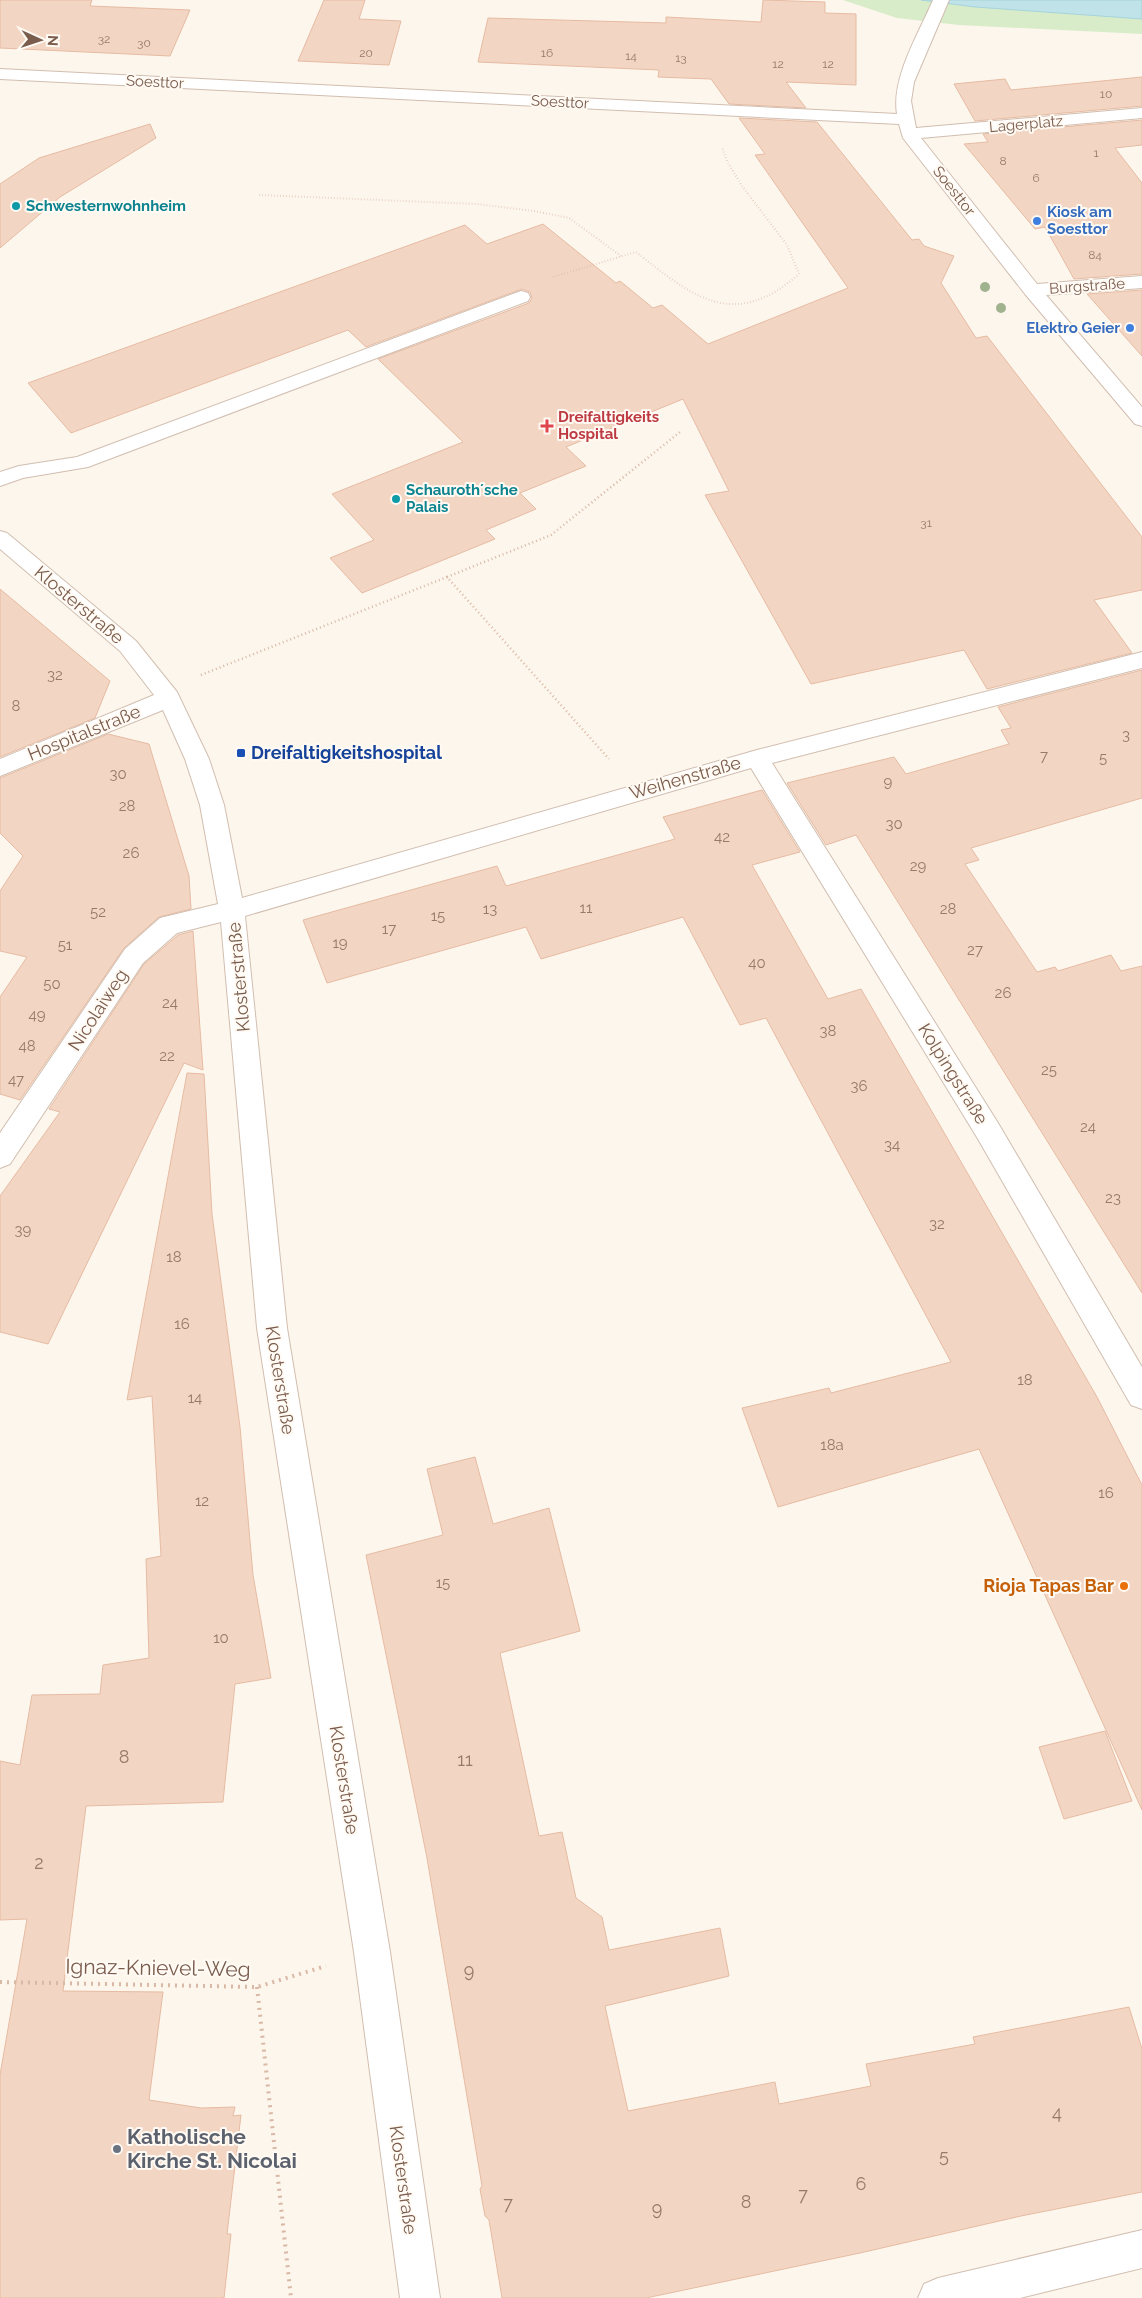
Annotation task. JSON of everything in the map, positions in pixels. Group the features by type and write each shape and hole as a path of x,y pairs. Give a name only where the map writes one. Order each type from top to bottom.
{"street":[{"path":"907,126 903,101 906,82 941,0"},
{"name":"Soesttor","path":"0,74 907,126 1032,290 1142,420"},
{"name":"Lagerplatz","path":"907,126 1142,114"},
{"name":"Burgstraße","path":"1032,290 1142,282"},
{"path":"0,480 19,472 81,463 521,297"},
{"name":"Klosterstraße","path":"0,538 128,646 166,694 197,759 212,805 232,910 272,1328 372,1952 420,2298"},
{"name":"Weihenstraße","path":"232,910 757,758 1142,660"},
{"name":"Hospitalstraße","path":"0,768 166,694"},
{"name":"Kolpingstraße","path":"757,758 988,1130 1142,1395"},
{"name":"Nicolaiweg","path":"0,1156 134,956 169,925 232,910"},
{"path":"938,2298 1142,2248"}],"path":[{"path":"521,297 546,279 636,252 698,298 719,306 744,305 785,287 799,274 787,245 751,199 726,159 722,147"},
{"path":"259,195 477,204 534,211 569,218 622,256"},
{"path":"166,694 551,535 680,432"},
{"path":"447,577 638,792"},
{"name":"Ignaz-Knievel-Weg","path":"0,1982 258,1987 372,1952"},
{"path":"258,1987 291,2298"}],"green space":[{"path":"843,0 921,0 975,7 1142,19 1142,34 959,25 897,18"}],"water":[{"path":"921,0 1142,0 1142,19 975,7"}],"building":[{"path":"0,0 92,0 90,6 190,10 170,56 0,48"},
{"path":"324,0 365,0 359,19 401,21 389,65 298,61"},
{"path":"763,0 825,2 825,13 856,14 856,85 786,82 806,108 729,104 711,79 658,77 659,70 478,62 488,18 666,23 666,17 761,22"},
{"path":"1142,77 1142,106 975,121 954,84 1005,79 1011,90"},
{"path":"739,118 817,122 912,240 919,239 924,246 954,256 941,283 976,338 987,336 1142,537 1142,590 1094,600 1132,653 987,689 964,650 811,684 705,495 729,491 683,399 566,447 586,466 520,493 536,509 486,530 495,539 362,593 330,558 374,540 332,494 463,442 378,359 529,303 532,298 530,292 522,289 366,347 348,330 71,433 28,383 465,225 487,244 543,224 616,283 620,281 653,308 662,305 708,344 848,288 755,155 765,154"},
{"path":"1142,120 1142,145 1115,148 1142,183 1142,274 1074,279 1045,227 1035,229 964,144 988,142 983,134"},
{"name":"Schwesternwohnheim","path":"150,124 156,138 60,197 0,248 0,184 39,158"},
{"name":"Elektro Geier","path":"1142,290 1142,356 1087,294"},
{"path":"0,589 110,681 95,718 0,757"},
{"path":"1142,670 1142,798 971,848 979,860 965,864 1037,972 1055,967 1058,971 1111,955 1121,971 1142,966 1142,1293 856,835 826,845 787,783 894,757 906,774 1009,744 1001,730 1011,728 998,707"},
{"path":"108,734 149,744 189,876 191,909 159,917 124,948 20,1100 0,1094 0,997 27,957 0,951 0,891 23,856 0,833 0,778"},
{"path":"762,790 800,852 752,865 828,999 861,989 1097,1397 1142,1485 1142,1810 979,1449 778,1507 742,1408 829,1388 831,1393 951,1362 766,1018 740,1025 683,917 541,959 526,927 327,983 303,920 497,866 506,886 675,839 663,817"},
{"path":"193,931 203,1070 184,1063 48,1344 0,1332 0,1196 60,1112 49,1109 144,964 178,935"},
{"path":"187,1073 204,1074 212,1214 240,1427 253,1575 271,1678 235,1684 223,1802 86,1806 63,1991 163,1992 149,2100 201,2108 235,2107 233,2116 241,2115 227,2234 231,2234 224,2298 0,2298 0,2075 27,1919 0,1920 0,1761 20,1765 32,1695 100,1694 103,1665 149,1658 146,1559 161,1556 152,1396 127,1400"},
{"path":"475,1457 493,1524 549,1508 580,1631 500,1653 539,1836 562,1832 576,1898 602,1917 609,1950 720,1928 729,1976 605,2006 628,2111 775,2082 779,2104 871,2086 866,2064 975,2044 973,2037 1129,2007 1142,2049 1142,2192 1021,2216 860,2253 646,2298 502,2298 489,2220 485,2216 480,2189 482,2186 427,1858 366,1555 443,1535 427,1469"},
{"path":"1105,1731 1132,1801 1064,1819 1039,1747"}],"place":[{"name":"Schwesternwohnheim","path":"16,206"},
{"name":"Kiosk am Soesttor","path":"1037,221"},
{"name":"Elektro Geier","path":"1130,328"},
{"name":"Dreifaltigkeits Hospital","path":"547,426"},
{"name":"Schauroth´sche Palais","path":"396,499"},
{"name":"Dreifaltigkeitshospital","path":"241,753"},
{"name":"Rioja Tapas Bar","path":"1124,1586"},
{"name":"Katholische Kirche St. Nicolai","path":"117,2149"}]}
